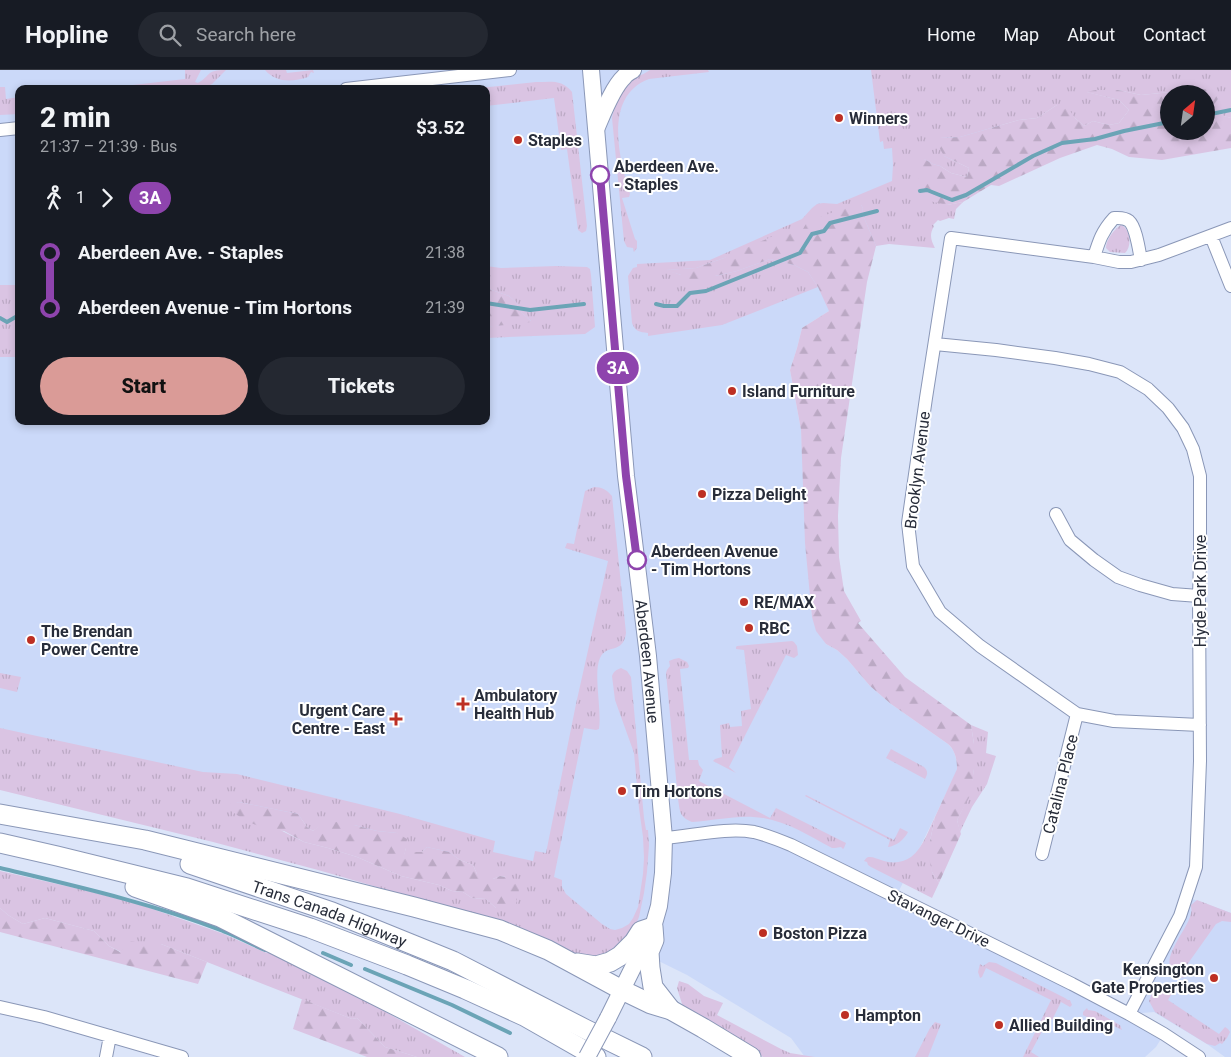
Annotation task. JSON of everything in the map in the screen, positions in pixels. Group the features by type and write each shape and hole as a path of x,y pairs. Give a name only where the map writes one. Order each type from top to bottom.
{"highway":[{"path":"0,814 145,840 424,909 500,930 540,946 651,1004 671,1010 751,1057"},
{"name":"Trans Canada Highway","path":"0,814 112,840 214,871 332,912 453,961 642,1057"},
{"path":"0,845 149,891 220,917 498,1057"},
{"name":"Trans Canada Highway","path":"0,845 57,856 187,888 310,928 407,965 524,1016 596,1057"},
{"path":"573,963 596,966 610,962 620,956 634,942 641,931 653,927 654,940 650,952 653,987 671,1010"}],"main road":[{"name":"Aberdeen Avenue","path":"587,1057 653,927 659,906 663,873 664,838 660,775 648,656 626,476 591,70"},
{"path":"596,129 615,90 623,78 633,70"}],"street":[{"path":"381,85 510,70"},
{"path":"0,130 15,128"},
{"path":"1141,260 1130,222 1122,218 1114,218 1100,237 1094,257 1119,262 1141,260 1231,228"},
{"path":"1211,236 1231,286"},
{"name":"Brooklyn Avenue","path":"1094,257 951,238 908,524 913,566 940,612 980,646 1078,714 1114,721 1200,725"},
{"name":"Hyde Park Drive","path":"935,344 996,350 1089,364 1120,372 1148,389 1168,408 1182,428 1193,449 1200,476 1200,761 1196,867 1180,916 1129,1014"},
{"path":"1056,514 1070,540 1118,577 1172,594 1199,596"},
{"name":"Catalina Place","path":"1042,854 1078,714"},
{"name":"Stavanger Drive","path":"664,838 734,830 753,832 791,845 1129,1014 1199,1057"},
{"path":"0,1007 44,1017 182,1057"},
{"path":"106,1057 110,1036"}],"shaded area":[{"path":"0,70 1081,70 926,177 829,311 802,328 790,370 801,430 812,617 826,644 837,650 847,659 870,686 891,704 948,744 955,755 957,763 956,773 896,897 1129,1014 1187,897 1231,913 1231,1057 1225,1057 1154,1012 1130,1014 1164,1034 1156,1047 1145,1057 805,1057 791,1038 687,975 606,935 539,878 0,745"}],"green space":[{"path":"185,70 201,70 195,82 198,83 212,72 226,70 210,85 133,85 185,79"},
{"path":"265,70 286,70 287,73 313,70 314,73 311,72 308,77 302,79 285,80 274,77"},
{"path":"650,70 708,70 709,72 649,79 635,87 625,99 620,114 618,130 622,164 630,194 629,197 622,198 637,241 637,248 634,252 633,248 627,247 624,241 612,118 615,108 628,84 636,77"},
{"path":"871,70 1231,70 1231,118 1215,110 1215,102 1218,99 1215,97 1215,85 1160,85 1160,93 1141,95 1118,90 1087,92 1119,100 1129,110 1119,123 1109,125 1093,121 1084,126 1057,105 1037,118 1019,120 960,137 940,138 944,156 969,168 967,177 951,173 924,159 947,205 963,202 956,209 954,219 938,220 933,225 931,237 935,248 889,244 876,246 862,213 863,208 861,205 800,236 696,268 667,270 681,275 715,276 737,271 770,259 794,265 808,272 818,287 722,325 648,336 648,333 640,332 633,326 628,276 633,268 637,267 637,264 710,260 802,219 817,204 837,204 892,181 892,148 884,149 883,141 880,142"},
{"path":"551,82 560,83 572,92 586,231 582,233 578,230 567,149 561,150 554,98 490,106 490,87"},
{"path":"0,87 5,87 6,99 15,98 15,114 0,115"},
{"path":"1118,90 1141,95 1160,93 1160,140 1215,140 1215,109 1224,116 1231,118 1231,148 1162,160 1129,157 1112,149 1097,145 1060,158 999,186 991,185 963,202 947,205 925,200 916,188 920,174 915,162 924,159 951,173 967,177 969,168 944,156 939,147 940,138 960,137 1019,120 1037,118 1057,105 1066,105 1075,118 1084,126 1093,121 1109,125 1119,123 1129,110 1119,100 1086,92"},
{"path":"1215,90 1218,99 1215,103"},
{"path":"855,204 861,205 863,208 862,213 876,246 867,282 841,458 838,516 839,557 844,591 861,621 858,623 905,677 971,725 974,744 974,769 971,794 957,820 961,834 939,883 932,872 929,858 930,841 935,817 957,769 954,752 948,744 891,704 870,686 847,659 837,650 826,644 816,631 812,617 805,543 801,430 790,370 802,328 829,311 818,287 808,272 794,265 770,259 737,271 688,283 680,279 681,275 665,270 696,268 724,258 782,232 791,230 799,236 807,222"},
{"path":"1121,225 1129,234 1129,247 1125,253 1110,252 1106,248 1107,242 1113,232"},
{"path":"490,267 587,267 590,269 591,275 595,327 585,334 490,338 490,326 531,321 509,296 490,289"},
{"path":"0,285 15,285 15,357 0,357"},
{"path":"490,289 509,296 516,302 522,313 532,322 490,327"},
{"path":"594,487 606,491 612,496 626,633 622,644 607,651 600,658 597,673 599,729 584,728 554,877 562,880 562,887 566,894 610,929 615,930 629,924 638,907 643,874 643,837 634,753 615,700 612,676 615,671 621,668 627,671 631,677 644,818 646,830 648,830 649,845 647,872 639,917 626,943 602,957 582,956 481,917 318,870 213,842 0,790 0,728 203,772 237,774 400,814 495,841 493,852 533,861 535,851 546,853 576,704 608,561 565,548 567,543 574,544 585,491","holes":["239,802 298,814 307,827 313,831 320,826 354,825 377,831 397,833 406,848 402,861 422,852 427,847 449,852 460,860 473,865 477,874 493,879 500,876 506,877 496,908 486,899 472,898 463,892 452,891 439,885 401,876 357,857 304,842 231,805"]},
{"path":"792,641 797,646 798,655 794,658 786,655 729,767 736,773 713,761 722,757 720,725 729,723 730,727 742,726 741,711 751,709 744,650 736,649 736,647"},
{"path":"679,658 687,662 689,666 688,668 680,669 689,760 698,760 703,770 699,781 770,818 776,808 846,843 843,849 841,847 832,848 774,820 738,817 692,822 682,816 678,799 666,673 670,666 669,661"},
{"path":"0,673 21,677 17,692 0,688"},
{"path":"971,725 988,732 986,753 996,756 987,784 972,807 960,832 957,820 970,794 974,769 974,744"},
{"path":"891,749 924,767 927,773 925,779 886,758"},
{"path":"806,795 894,840 900,828 908,832 899,842 888,847 890,840"},
{"path":"239,802 298,814 307,827 313,831 326,820 377,831 397,833 407,839 403,860 413,852 422,852 427,847 449,852 460,860 473,865 477,874 485,871 492,873 493,879 500,876 515,879 519,887 519,894 515,896 517,908 506,910 496,908 486,899 472,898 463,892 452,891 439,885 401,876 357,857 304,842 284,831 266,829 246,821 231,811 230,804"},
{"path":"935,817 930,841 932,872 939,883 932,898 871,867 864,861 870,857 893,862 901,862 908,859 922,844"},
{"path":"0,871 141,905 224,934 267,953 281,954 465,1057 417,1057 385,1047 357,1018 352,1019 161,944 121,952 109,946 94,931 45,918 23,924 0,908"},
{"path":"1197,900 1231,913 1231,922 1222,921 1216,924 1184,969 1188,971 1183,978 1174,973 1170,966 1170,958 1189,920 1191,905"},
{"path":"0,908 23,924 45,918 94,931 109,946 120,952 131,941 161,944 207,962 198,984 0,932"},
{"path":"989,962 996,963 1070,1000 1072,1005 1070,1007 1061,1002 1052,1020 1049,1018 1031,1052 1039,1057 1023,1057 1051,1000 986,968 980,978 978,972 980,964 983,966"},
{"path":"679,981 688,984 704,996 723,1003 717,1015 790,1053 815,1057 763,1057 683,1007 677,988"},
{"path":"1162,984 1174,990 1168,1000 1219,1034 1225,1027 1228,1029 1230,1032 1222,1044 1220,1043 1215,1046 1207,1044 1155,1012 1149,1001 1155,989"},
{"path":"302,999 352,1019 357,1018 385,1047 417,1057 367,1057 293,1029"},
{"path":"1087,1008 1120,1025 1122,1030 1110,1024 1107,1028 1083,1015"},
{"path":"935,1022 941,1024 928,1057 915,1057 930,1028"}],"waterway":[{"path":"1215,113 1231,110"},
{"path":"920,191 927,190 952,200 966,195 1033,156 1062,143 1095,139 1160,124"},
{"path":"656,304 677,306 690,293 706,291 800,253 812,234 824,231 830,223 877,211"},
{"path":"490,304 530,310 584,304"},
{"path":"0,318 7,322 15,317"},
{"path":"0,868 56,881 168,912 228,933 265,950"},
{"path":"323,953 351,965"},
{"path":"365,969 452,1005 510,1033"}],"bus line":[{"name":"3A","path":"600,175 626,476 637,560"}],"place":[{"name":"Winners","path":"839,118"},
{"name":"Staples","path":"518,140"},
{"name":"Aberdeen Ave. - Staples","path":"600,175"},
{"name":"Island Furniture","path":"732,391"},
{"name":"Pizza Delight","path":"702,494"},
{"name":"Aberdeen Avenue - Tim Hortons","path":"637,560"},
{"name":"RE/MAX","path":"744,602"},
{"name":"RBC","path":"749,628"},
{"name":"The Brendan Power Centre","path":"31,640"},
{"name":"Ambulatory Health Hub","path":"463,704"},
{"name":"Urgent Care Centre - East","path":"396,719"},
{"name":"Tim Hortons","path":"622,791"},
{"name":"Boston Pizza","path":"763,933"},
{"name":"Kensington Gate Properties","path":"1214,978"},
{"name":"Hampton","path":"845,1015"},
{"name":"Allied Building","path":"999,1025"}]}
